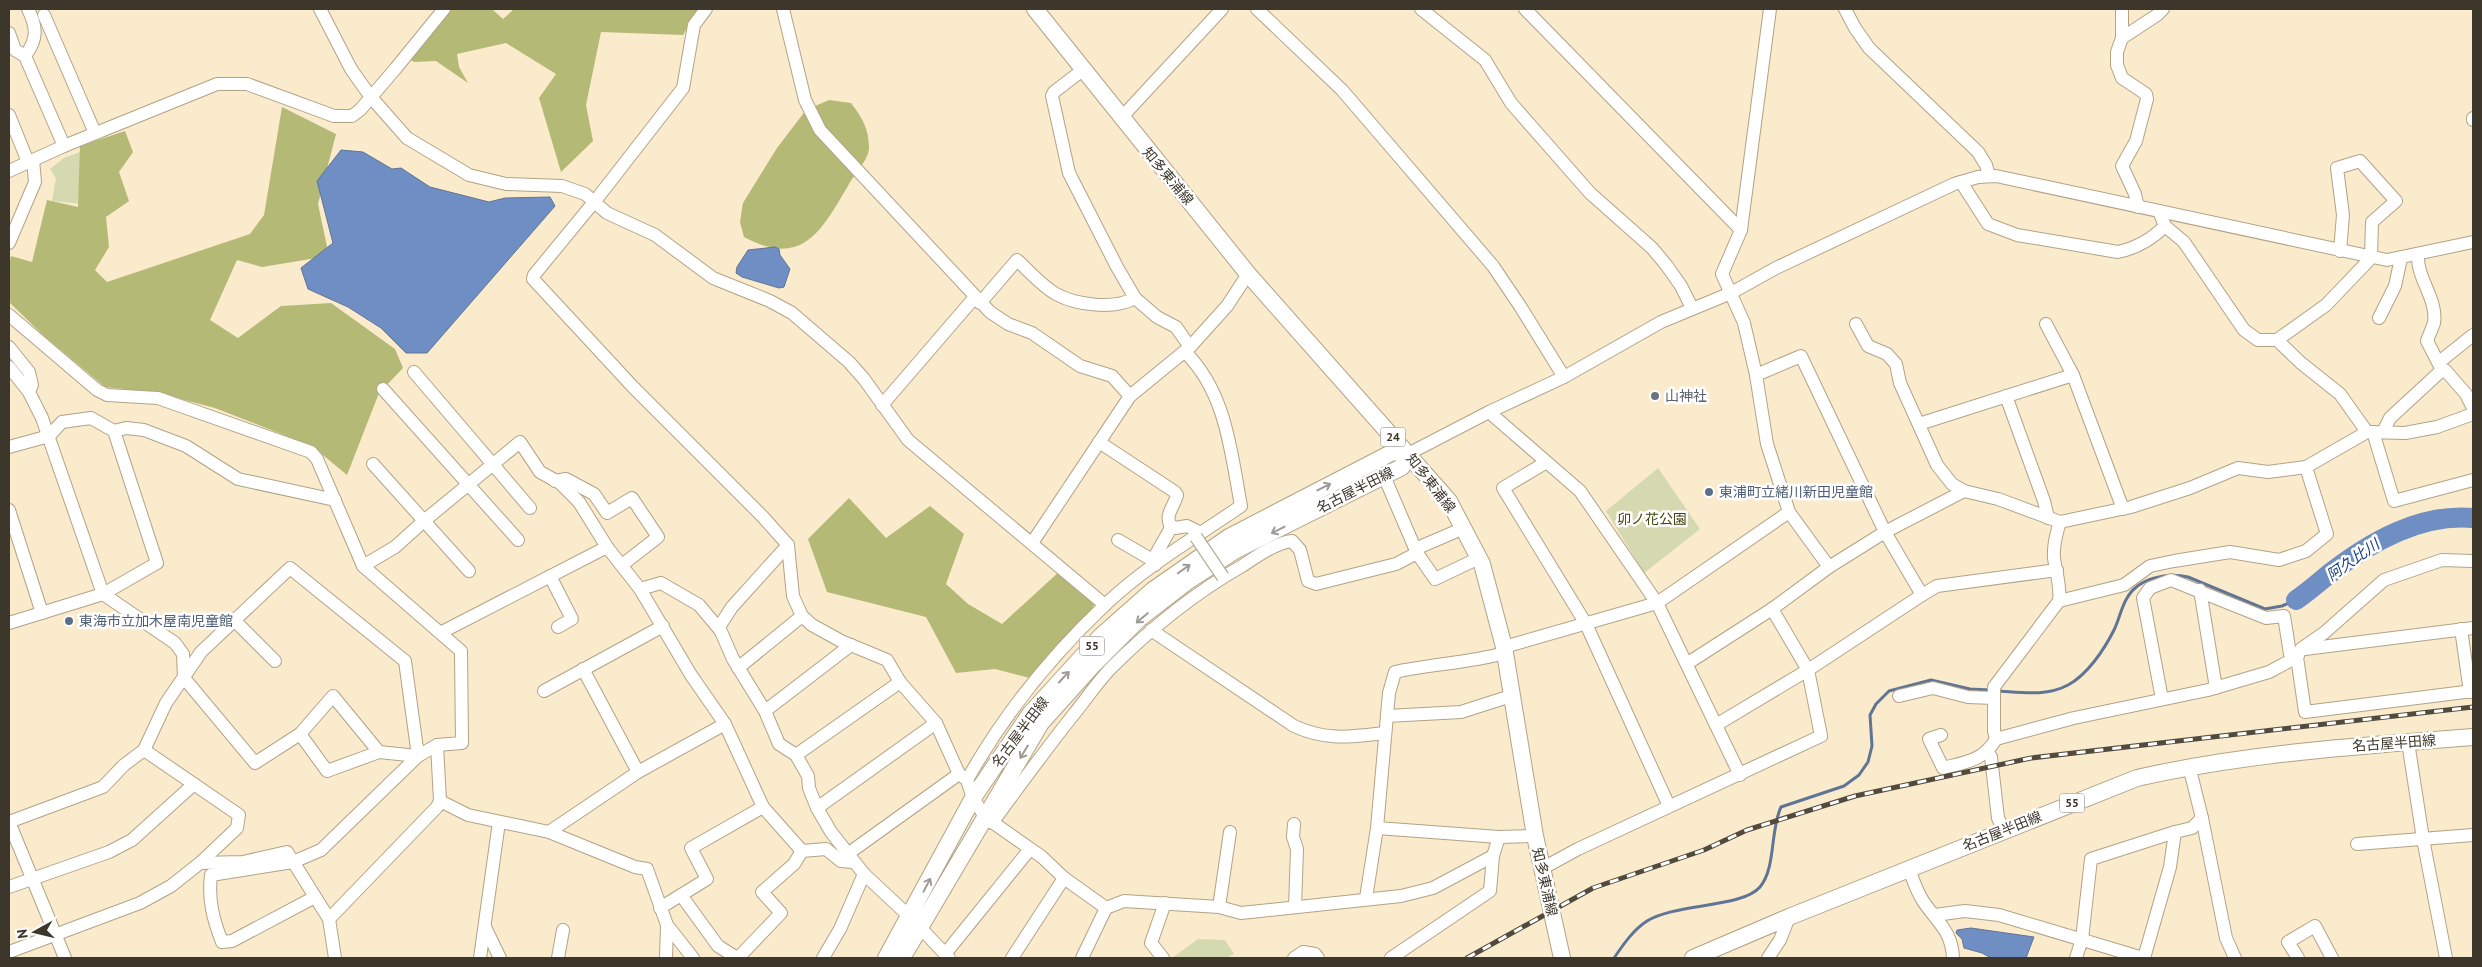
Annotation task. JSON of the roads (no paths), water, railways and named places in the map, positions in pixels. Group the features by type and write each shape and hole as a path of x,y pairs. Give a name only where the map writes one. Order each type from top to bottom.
{"main road":[{"name":"知多東浦線","path":"1035,9 1248,274 1449,501 1464,528 1479,558 1504,650 1535,836 1562,958"},
{"name":"名古屋半田線","path":"886,958 915,922 989,820 1041,723 1094,664 1139,619 1188,581 1236,550 1402,467 1408,454 1393,452 1229,536 1153,590 1101,636 1030,714 972,798 915,922 902,958"},
{"name":"名古屋半田線","path":"1693,958 1789,917 2138,778 2189,766 2309,749 2473,737"}],"street":[{"path":"25,56 32,47 36,30 28,9"},
{"path":"320,9 350,69 370,96 407,138 468,175 506,184 562,186 585,194 607,213 655,235 713,278 770,301 792,313 849,362 908,440 1105,605"},
{"path":"9,171 95,133 217,84 247,84 334,116 352,116 360,110 444,9"},
{"path":"706,9 694,25 683,88 534,275 533,280 633,387 764,517 788,545 793,596 802,616 812,626 887,660 900,682 936,723 972,798 989,820 1042,857 1064,878 1106,908"},
{"path":"783,9 806,100 820,130 990,312 1008,324 1032,333 1080,366 1112,376 1130,396"},
{"path":"1122,117 1222,9"},
{"path":"1257,9 1342,90 1493,266 1564,377"},
{"path":"1421,9 1485,60 1511,103 1590,193 1652,248 1681,286 1692,308"},
{"path":"1525,9 1741,230"},
{"path":"1770,9 1741,230 1722,274 1744,323 1756,375 1767,444 1789,512 1829,567"},
{"path":"1846,9 1855,28 1869,48 1978,152 1986,165 1988,176"},
{"path":"2122,9 2122,38 2116,60 2119,72 2122,78 2146,94 2147,99 2136,141 2122,166 2135,194 2138,207"},
{"path":"2122,38 2163,9"},
{"path":"44,15 95,133"},
{"path":"9,33 15,50 25,56 64,146"},
{"path":"802,851 826,848 841,861 851,858 963,777 1038,676 1105,605 1154,563 1242,506 1225,422 1210,385 1187,349 1176,327 1157,317 1135,298 1078,191 1064,157 1052,96 1054,92 1084,69"},
{"path":"9,115 30,161 35,182 9,243"},
{"path":"2159,211 2165,226 2184,242 2244,330 2258,340 2277,340 2326,305 2371,258 2372,222 2396,201 2360,161 2337,168 2343,215 2340,251"},
{"path":"1408,454 1489,412 1564,377 1633,337 1692,308 1731,293 1776,268 1961,182 1988,176 2159,211 2371,258 2387,260 2401,258 2473,242"},
{"path":"1961,182 1988,224 2026,236 2118,252 2128,250 2152,238 2165,226"},
{"path":"2418,254 2417,264 2432,304 2434,321 2427,341 2439,365 2466,394 2473,408"},
{"path":"2379,318 2395,286 2401,258"},
{"path":"882,405 1017,260 1054,293 1065,298 1094,304 1112,304 1135,298"},
{"path":"1032,543 1130,396 1187,349 1227,306 1248,274"},
{"path":"9,315 97,390 107,395 158,398 311,452 317,459 363,566 442,632 461,651 462,743 437,745 418,756 321,850 294,862 211,875 208,894 212,918 222,942 232,941 315,897"},
{"path":"1856,324 1868,346 1887,354 1896,364 1900,383 1937,465 1952,484 1964,491 1998,499 2054,520 2123,509 2190,488 2238,468 2268,472 2306,467 2374,432 2390,418 2443,359 2473,335"},
{"path":"2046,324 2073,375 2123,509"},
{"path":"2277,340 2301,363 2340,394 2374,432 2394,501 2473,480"},
{"path":"9,347 29,372 32,385 29,392"},
{"path":"1756,375 1801,356 1884,532 1922,595"},
{"path":"9,367 29,392 49,436 103,594 176,643 183,654 184,678 255,763 300,734 333,696 379,752"},
{"path":"414,372 530,508"},
{"path":"1919,424 2073,375"},
{"path":"384,389 467,486 518,540"},
{"path":"1996,739 1994,731 1995,693 2059,601 2061,591 2054,556 2054,520 2044,501 2006,396"},
{"path":"1489,412 1545,463 1580,491 1657,603 1688,663 1740,775"},
{"path":"2374,432 2406,433 2437,427 2473,414"},
{"path":"9,447 49,436 62,422 91,418 114,431 157,563 103,594 9,623"},
{"path":"114,431 126,428 144,430 186,446 238,479 335,500"},
{"path":"363,566 395,547 424,520 520,442 540,472 556,481 578,502 607,547 640,589 691,675 725,724 763,807 802,851"},
{"path":"1098,442 1175,492 1177,496 1168,514 1168,520 1172,526"},
{"path":"1545,463 1504,488 1586,624 1670,806"},
{"path":"373,464 469,571"},
{"path":"2059,601 2124,585 2150,566 2166,562 2230,552 2279,560 2306,551 2327,534 2306,467"},
{"path":"1384,476 1416,551 1435,579 1479,558"},
{"path":"556,481 566,479 594,494 607,513 632,498 658,537 622,565"},
{"path":"1688,663 1772,609 1829,567 1884,532 1964,491"},
{"path":"9,510 42,613"},
{"path":"1366,898 1377,828 1387,716 1395,672 1427,665 1486,658 1504,650 1657,603 1789,512"},
{"path":"1172,526 1187,526 1199,535 1222,577"},
{"path":"1154,563 1172,526"},
{"path":"989,820 1109,671 1151,630 1222,577 1285,542 1292,542 1297,544 1308,581 1316,584 1352,577 1396,564 1416,551 1464,528"},
{"path":"1118,540 1154,563"},
{"path":"720,630 719,627 732,607 788,545"},
{"path":"442,632 607,547"},
{"path":"1940,735 1929,739 1943,768 1971,761 1988,752 1996,739 2074,718 2216,688 2269,672 2299,653 2324,633 2384,580 2442,560 2473,561"},
{"path":"65,958 9,822 103,787 124,765 144,750 166,703 201,652 290,568 405,661 418,756"},
{"path":"1716,724 1808,670 1938,586 2057,570"},
{"path":"550,576 572,619 558,627"},
{"path":"2162,699 2142,598 2150,588 2171,580 2266,618 2284,616 2290,654 2467,628 2472,691 2305,712 2299,653"},
{"path":"640,589 661,582 699,605 720,630 738,668 765,711 779,744 796,755 808,776 808,788 817,808 851,858 864,874 915,922 947,956 1030,849"},
{"path":"2200,590 2216,688"},
{"path":"1543,868 1578,848 1740,775 1821,736 1808,670 1772,609"},
{"path":"738,668 802,616"},
{"path":"234,620 275,660"},
{"path":"544,691 662,626"},
{"path":"1151,630 1294,726 1314,735 1355,737 1385,733"},
{"path":"765,711 851,645"},
{"path":"583,669 638,772"},
{"path":"796,755 900,682"},
{"path":"1899,696 1933,688 1968,697 1995,693"},
{"path":"1387,716 1461,712 1512,696"},
{"path":"817,808 936,723"},
{"path":"549,832 638,772 725,724"},
{"path":"300,734 327,771 379,752 418,756"},
{"path":"2408,742 2423,839 2446,958"},
{"path":"329,919 437,808 440,801 437,745"},
{"path":"9,952 140,903 171,886 200,863 238,828 239,815 144,750"},
{"path":"1988,752 1991,756 1998,818 2004,831"},
{"path":"2189,766 2202,818 2230,957"},
{"path":"9,887 109,852 132,840 194,784"},
{"path":"440,801 468,815 549,832 636,867 647,869 667,926 693,958"},
{"path":"660,908 707,879 691,848 763,807"},
{"path":"2076,958 2082,940 2091,859 2192,828 2202,818"},
{"path":"480,958 498,822"},
{"path":"1294,824 1293,837 1296,849 1295,906"},
{"path":"1377,828 1499,837 1535,836"},
{"path":"1219,907 1230,832"},
{"path":"1935,915 1965,911 1999,915 2144,958 2170,867 2175,832"},
{"path":"2357,844 2473,835"},
{"path":"1390,958 1490,891 1493,856 1499,837"},
{"path":"681,895 718,946 738,958 781,913 762,892 794,864 802,851"},
{"path":"200,863 243,862 287,852 329,919 335,957 322,958"},
{"path":"1082,958 1106,908 1124,901 1219,907 1241,913 1366,898 1401,896 1432,888 1493,856"},
{"path":"1909,869 1924,903 1935,915 1952,943 1953,958"},
{"path":"823,958 840,929 864,874"},
{"path":"1012,958 1064,878"},
{"path":"1163,958 1151,943 1164,904"},
{"path":"1768,958 1780,940 1789,917"},
{"path":"666,958 667,926"},
{"path":"2298,958 2288,942 2315,926 2332,958"},
{"path":"485,927 500,958"},
{"path":"558,958 563,930"},
{"path":"1294,958 1303,952 1315,954 1318,958"}],"water":[{"path":"341,150 363,152 392,169 401,168 430,187 489,202 505,198 550,197 555,206 427,353 406,353 381,328 348,307 308,289 301,268 333,243 317,181"},
{"path":"775,247 779,249 780,255 790,269 784,287 779,288 742,277 736,273 737,267 748,250"},
{"path":"1971,928 2034,937 2026,958 1991,958 1982,953 1964,948 1962,939 1956,933 1957,930"}],"waterway":[{"name":"阿久比川","path":"2296,600 2361,551 2396,532 2434,520 2473,518"},
{"path":"1996,691 2023,693 2051,691 2060,689 2075,681 2105,646 2132,591 2154,578 2171,575 2188,577 2265,609 2282,606 2296,600"},
{"path":"1614,958 1633,933 1647,921 1659,915 1739,899 1751,894 1760,887 1765,879 1771,859 1775,827 1781,807 1844,786 1859,775 1868,762 1872,746 1870,715 1876,704 1889,691 1931,680 1970,689 1990,690"}],"railway":[{"path":"1467,958 1593,888 1704,850 1747,830 1855,796 2031,758 2473,707"}],"place":[{"name":"山神社","path":"1655,396"},
{"name":"東浦町立緒川新田児童館","path":"1709,492"},
{"name":"東海市立加木屋南児童館","path":"69,621"}],"park label":[{"name":"卯ノ花公園","path":"1652,519"}]}
